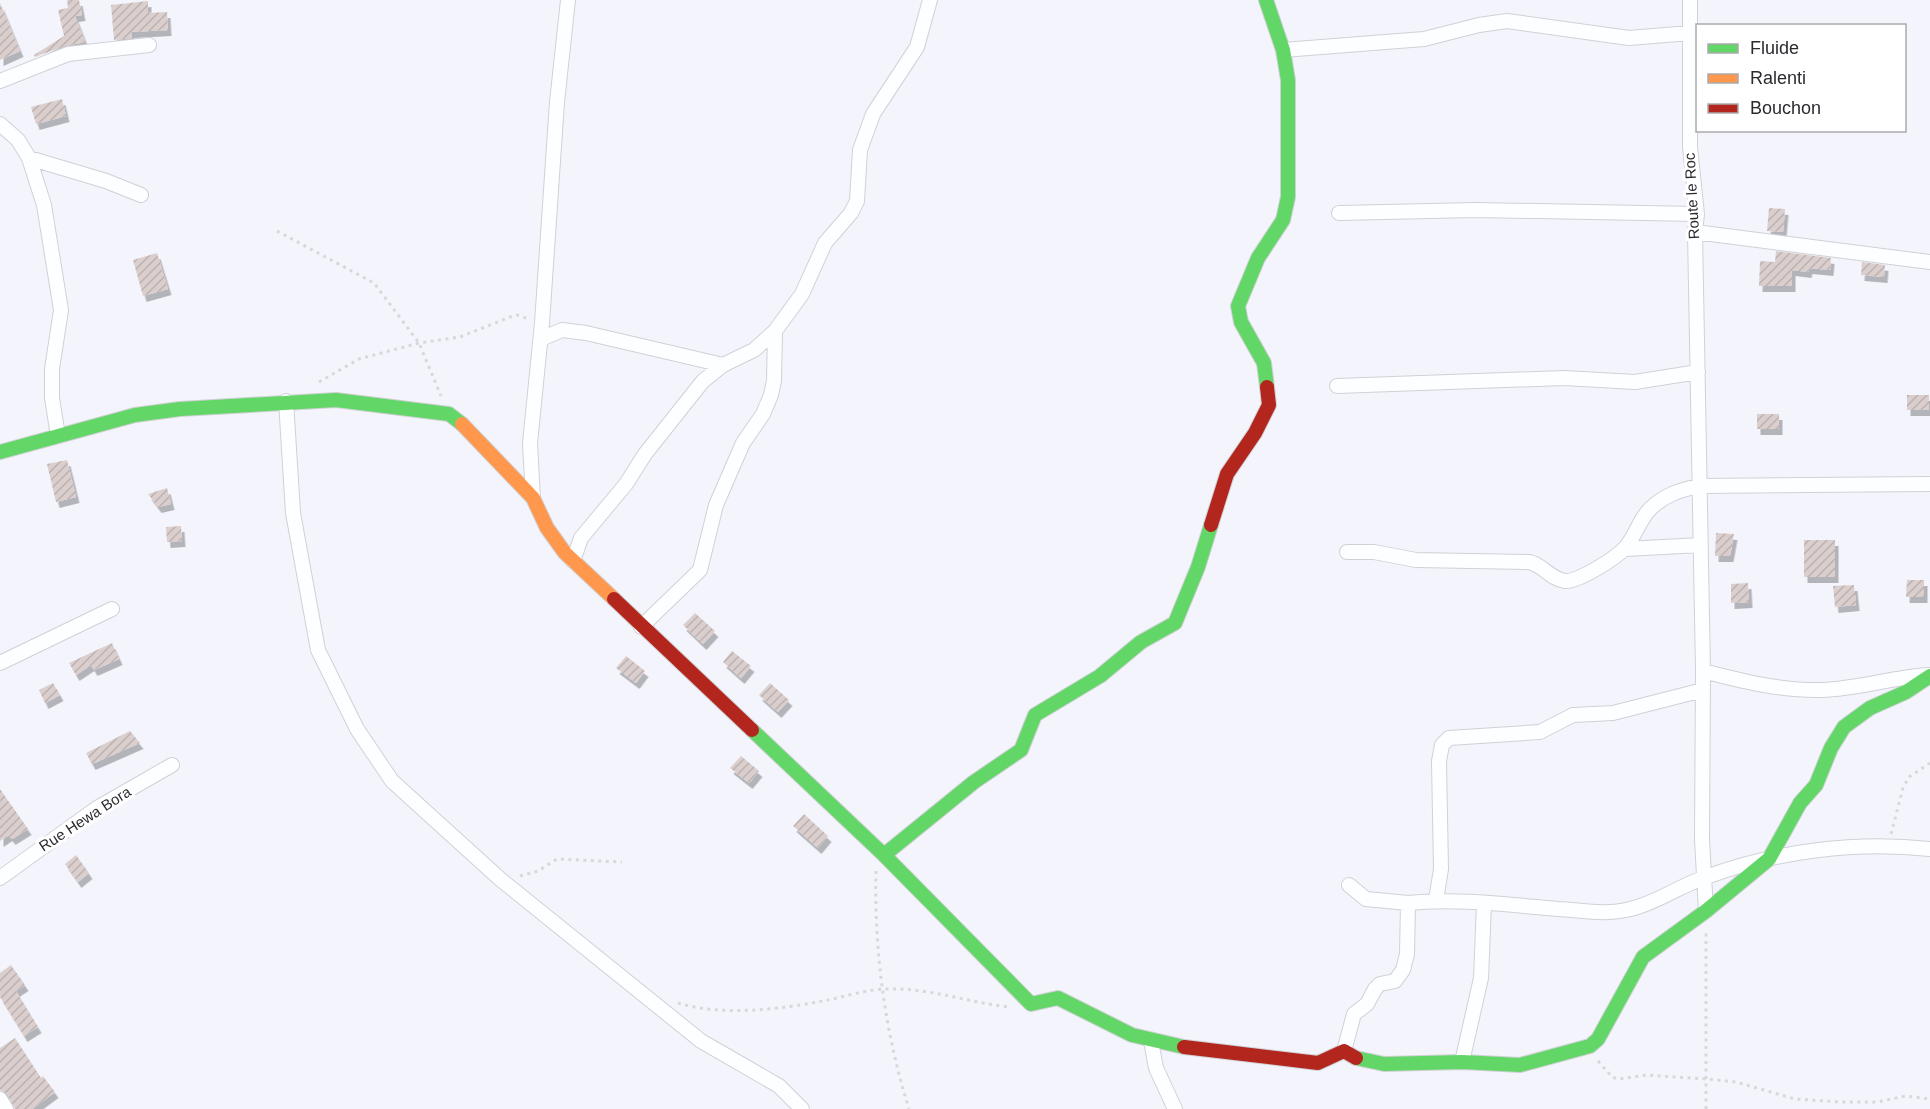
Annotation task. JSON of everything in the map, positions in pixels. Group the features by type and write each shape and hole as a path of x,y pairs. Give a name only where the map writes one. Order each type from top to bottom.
{"street":[{"path":"533,498 530,443 541,339 557,102 568,0"},
{"path":"573,561 581,538 626,484 645,454 703,381 723,365 754,350 775,331 801,294 825,243 851,213 857,201 860,150 873,114 917,46 930,0"},
{"path":"884,855 974,782 1021,750 1026,743 1035,715 1100,676 1141,642 1169,628 1179,615 1198,567 1227,474 1255,433 1269,405 1264,363 1241,322 1238,306 1258,258 1283,220 1288,196 1288,80 1283,50 1266,0"},
{"name":"Route le Roc","path":"1690,0 1690,147 1696,214 1703,671 1702,840 1706,911"},
{"path":"1283,50 1424,39 1479,25 1507,21 1629,38 1690,33"},
{"path":"0,81 68,54 149,45"},
{"path":"0,124 18,140 28,158 44,205 61,310 52,369 52,398 58,436"},
{"path":"28,158 96,177 141,195"},
{"path":"1339,213 1476,210 1696,214"},
{"path":"1695,232 1930,262"},
{"path":"541,339 562,330 586,333 723,365"},
{"path":"641,627 700,570 716,505 743,443 763,414 771,395 774,381 775,331"},
{"path":"1337,386 1554,378 1635,382 1698,372"},
{"path":"0,452 135,415 286,401 336,400 449,414 459,420 533,498 547,528 573,561 884,855 1031,1004 1058,998 1069,1001 1093,1017 1151,1041 1230,1055 1282,1057 1318,1063 1344,1051"},
{"path":"286,401 293,513 318,650 357,729 392,781 500,879 701,1041 779,1086 802,1109"},
{"path":"1347,552 1374,552 1416,560 1536,563 1555,578 1566,581 1579,578 1624,549 1650,508 1675,491 1700,486 1930,484"},
{"path":"1624,549 1701,545"},
{"path":"0,663 112,609"},
{"path":"1703,671 1784,687 1824,690 1902,676 1930,676"},
{"path":"1344,1051 1359,1059 1384,1064 1462,1062 1520,1065 1590,1046 1598,1039 1643,957 1706,911 1769,859 1800,803 1816,785 1831,748 1844,727 1870,708 1906,692 1930,676"},
{"path":"1436,900 1441,869 1439,761 1442,745 1449,738 1540,732 1573,715 1613,713 1703,690"},
{"name":"Rue Hewa Bora","path":"0,878 97,808 172,765"},
{"path":"1349,885 1366,899 1408,903 1436,900 1600,913 1627,910 1671,895 1704,877 1808,851 1888,844 1930,849"},
{"path":"1344,1051 1354,1014 1367,1004 1380,984 1395,981 1403,970 1407,954 1408,903"},
{"path":"1462,1062 1481,978 1484,903"},
{"path":"1151,1041 1156,1068 1175,1109"},
{"path":"0,1100 6,1109"}],"path":[{"path":"277,231 374,283 419,343 449,414"},
{"path":"312,386 359,358 419,343 460,337 517,315 542,323"},
{"path":"1888,844 1903,788 1909,777 1930,763"},
{"path":"500,879 538,871 557,859 622,862"},
{"path":"877,869 875,925 899,1077 909,1109"},
{"path":"1706,911 1706,1109"},
{"path":"673,1001 721,1010 760,1009 805,1004 884,988 935,991 1002,1006 1031,1004"},
{"path":"1579,1050 1601,1063 1612,1077 1618,1079 1647,1075 1736,1082 1795,1099 1877,1102 1898,1097 1930,1099"}],"building":[{"path":"67,0 79,0 82,15 75,16 85,42 65,46 35,57 34,55 64,36 58,10 68,8"},
{"path":"148,1 148,13 167,12 168,30 131,32 132,38 114,40 111,5"},
{"path":"0,3 20,51 0,60"},
{"path":"62,99 66,116 36,124 31,107"},
{"path":"1769,208 1785,209 1783,232 1767,231"},
{"path":"1776,251 1831,258 1830,270 1809,268 1808,272 1792,270 1792,286 1759,286 1760,261 1775,262"},
{"path":"157,253 168,289 143,296 133,260"},
{"path":"1862,262 1885,265 1884,277 1861,275"},
{"path":"1907,395 1929,395 1929,410 1907,410"},
{"path":"1757,414 1779,414 1779,429 1757,429"},
{"path":"67,460 76,497 56,502 47,464"},
{"path":"167,488 171,504 158,507 148,494"},
{"path":"181,526 182,541 167,542 166,527"},
{"path":"1716,533 1734,534 1730,556 1715,556"},
{"path":"1804,540 1835,540 1835,577 1804,577"},
{"path":"1907,580 1924,580 1924,597 1906,597"},
{"path":"1748,583 1749,602 1731,603 1731,584"},
{"path":"1854,585 1856,605 1835,607 1833,586"},
{"path":"695,613 715,631 703,644 683,625"},
{"path":"112,643 119,659 94,670 91,665 76,675 69,663"},
{"path":"732,651 751,666 741,678 723,662"},
{"path":"626,656 645,671 636,683 616,668"},
{"path":"53,683 60,695 45,703 39,690"},
{"path":"770,683 789,700 778,712 759,695"},
{"path":"130,731 140,743 92,764 86,753"},
{"path":"741,756 759,771 749,783 730,768"},
{"path":"0,789 28,829 12,839 9,835 0,841"},
{"path":"804,814 828,836 818,848 793,826"},
{"path":"76,855 89,873 78,882 65,864"},
{"path":"11,965 25,985 16,991 38,1027 24,1036 0,997 0,973"},
{"path":"15,1038 41,1078 43,1076 55,1092 32,1109 15,1109 7,1094 0,1090 0,1048"}],"traffic: fast":[{"path":"1266,0 1283,50 1288,80 1288,197 1283,220 1258,258 1238,306 1241,322 1264,363 1267,387"},
{"path":"0,452 135,415 180,409 336,400 449,414 462,424"},
{"path":"884,855 974,782 1021,750 1035,715 1100,676 1141,642 1175,623 1198,567 1211,525"},
{"path":"1356,1058 1384,1064 1462,1062 1520,1065 1590,1046 1598,1039 1643,957 1706,911 1769,859 1800,803 1816,785 1831,748 1844,727 1870,708 1906,692 1930,676"},
{"path":"752,730 884,855 1031,1004 1058,998 1132,1035 1184,1047"}],"traffic: slow":[{"path":"462,424 533,498 547,528 565,553 614,599"}],"traffic: jam":[{"path":"1211,525 1227,474 1255,433 1269,405 1267,387"},
{"path":"614,599 752,730"},
{"path":"1184,1047 1318,1063 1344,1051 1356,1058"}]}
